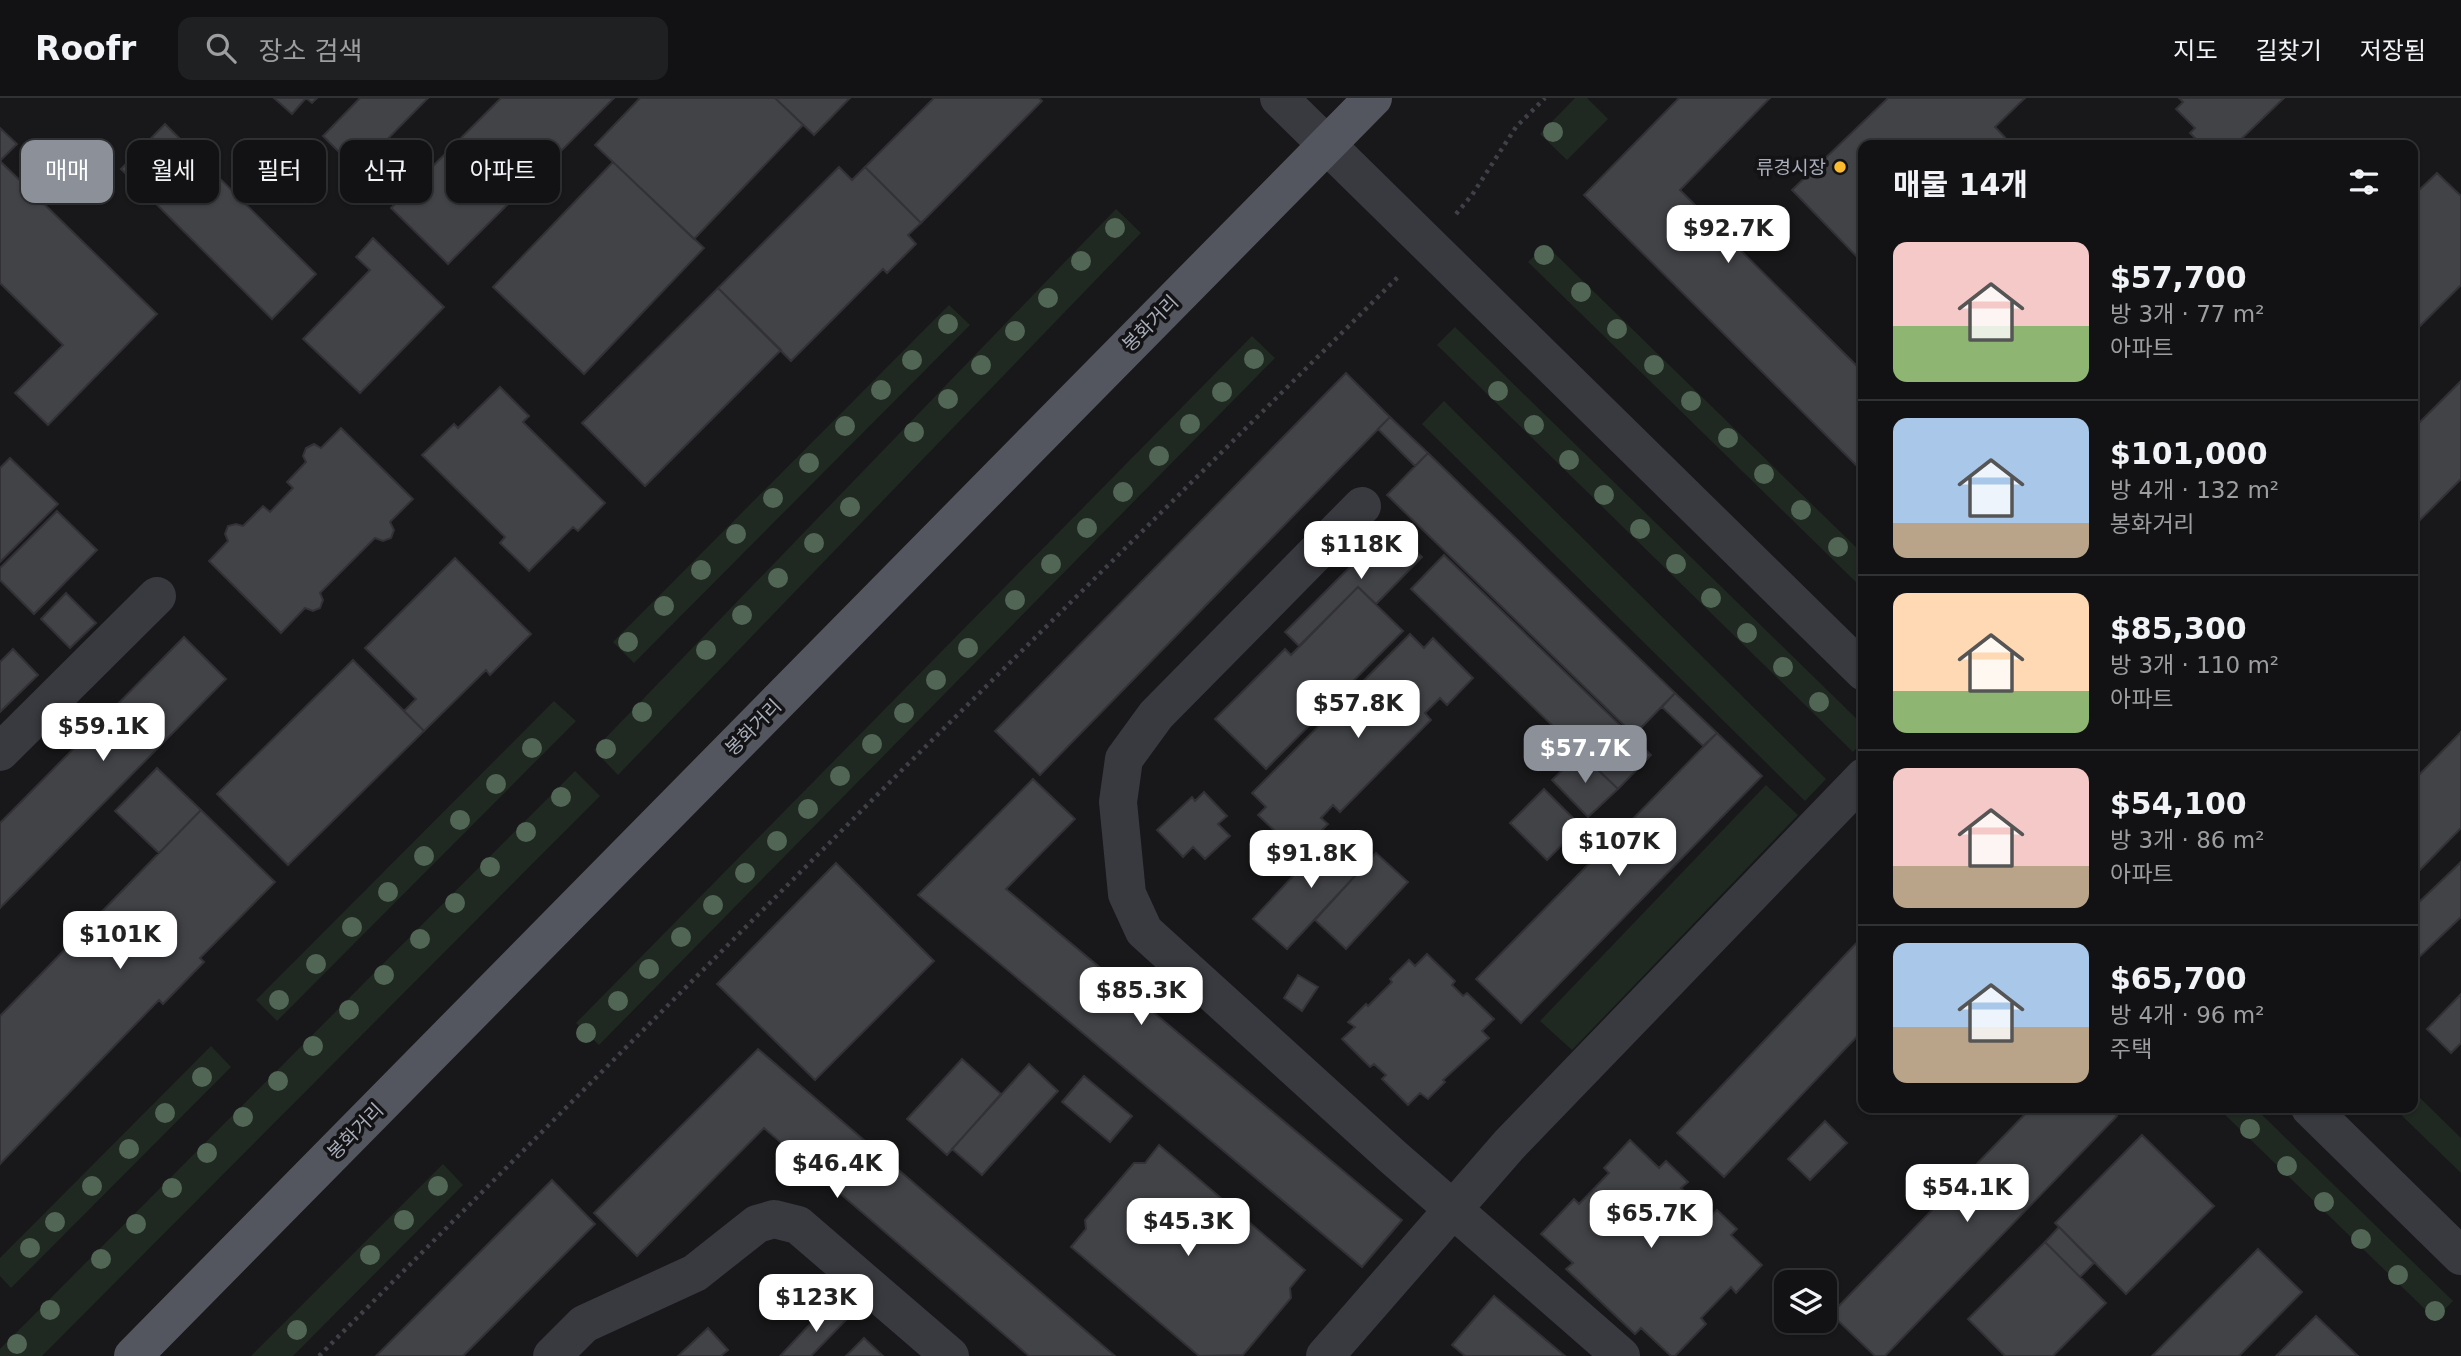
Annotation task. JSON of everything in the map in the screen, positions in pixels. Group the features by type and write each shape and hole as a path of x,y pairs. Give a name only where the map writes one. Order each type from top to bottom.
{"main road":[{"name":"봉화거리","path":"133,1356 1373,98"}],"street":[{"path":"1279,98 1858,666"},
{"path":"1362,506 1156,715 1124,759 1118,802 1128,894 1144,931 1621,1356"},
{"path":"0,752 157,596"},
{"path":"1325,1356 1519,1135 1858,783"},
{"path":"2315,1113 2461,1256"},
{"path":"552,1356 584,1324 695,1273 757,1224 774,1219 798,1225 950,1356"}],"path":[{"path":"319,1356 891,781 1430,245 1472,195 1516,127 1545,98"}],"shaded area":[{"path":"1575,98 1587,98 1608,119 1567,160 1540,134"},
{"path":"1116,209 1141,233 618,775 594,750"},
{"path":"1546,245 1858,549 1858,584 1528,262"},
{"path":"949,305 970,325 634,663 613,642"},
{"path":"1455,327 1858,720 1858,747 1853,752 1437,345"},
{"path":"1252,336 1275,358 599,1045 576,1023"},
{"path":"1444,401 1826,779 1805,801 1422,424"},
{"path":"554,701 576,721 277,1021 256,1000"},
{"path":"575,771 600,796 42,1356 0,1356 0,1349"},
{"path":"1766,785 1798,815 1572,1050 1540,1021"},
{"path":"211,1046 231,1067 11,1288 0,1276 0,1258"},
{"path":"2418,1096 2461,1138 2461,1173 2399,1113 2418,1113"},
{"path":"2223,1113 2260,1113 2453,1301 2435,1319"},
{"path":"443,1164 463,1185 293,1356 251,1356"}],"building":[{"path":"274,98 306,98 292,114"},
{"path":"360,98 428,98 387,140 340,140 340,153 323,136"},
{"path":"501,98 614,98 560,152 560,140 459,140"},
{"path":"640,98 775,98 803,125 694,239 595,145"},
{"path":"775,98 850,98 814,135"},
{"path":"934,98 1039,98 1042,101 921,223 865,167"},
{"path":"1679,98 1770,98 1680,190 1858,367 1858,467 1584,195"},
{"name":"류경시장","path":"1888,98 2025,98 1995,127 2007,140 1858,140 1858,258 1792,190"},
{"path":"2179,98 2284,98 2240,140 2197,140 2190,133 2195,128 2176,109 2183,102"},
{"path":"165,124 181,140 149,140"},
{"path":"0,128 17,144 0,161"},
{"path":"446,153 446,203 509,203 448,264 391,208 396,203 432,203 432,167"},
{"path":"0,161 21,181 21,203 43,203 157,314 48,425 15,393 63,345 0,283"},
{"path":"613,162 704,248 584,374 493,287"},
{"path":"127,163 127,175 121,169"},
{"path":"839,167 852,180 865,167 921,223 908,235 916,244 887,273 883,269 791,361 718,288"},
{"path":"2437,173 2461,196 2461,285 2418,328 2418,191"},
{"path":"219,178 233,192 233,203 245,203 316,274 272,319 155,203 219,203"},
{"path":"373,238 444,307 360,393 303,339 370,270 356,257"},
{"path":"718,288 781,350 645,486 582,423"},
{"path":"1346,373 1390,417 1040,775 995,731"},
{"path":"2461,381 2461,479 2418,522 2418,424"},
{"path":"500,387 529,416 523,422 605,503 578,531 573,527 529,571 500,543 505,537 422,455 454,424 458,428"},
{"path":"1390,417 1428,453 1415,466 1378,429"},
{"path":"341,428 413,499 390,522 394,530 391,538 383,541 375,538 320,593 323,600 320,608 313,611 305,608 281,633 209,561 228,541 225,534 228,526 243,526 263,506 270,512 293,488 287,482 306,462 303,456 306,448 314,444 321,448"},
{"path":"1428,453 1675,693 1634,735 1387,495"},
{"path":"10,458 58,504 0,562 0,468"},
{"path":"57,511 97,550 34,614 0,580 0,568"},
{"path":"1390,527 1422,557 1376,604 1358,587 1299,646 1285,632"},
{"path":"1444,555 1651,755 1618,789 1411,589"},
{"path":"455,558 531,634 490,675 486,670 424,731 404,711 416,699 365,648"},
{"path":"1358,587 1403,631 1266,769 1215,719 1285,649 1291,655"},
{"path":"66,593 96,623 70,648 41,619"},
{"path":"1410,634 1424,648 1433,638 1473,678 1447,705 1440,698 1425,713 1431,720 1340,812 1333,805 1321,818 1328,824 1299,854 1258,815 1266,807 1252,793"},
{"path":"184,637 226,679 0,908 0,823"},
{"path":"13,649 38,675 0,712 0,662"},
{"path":"353,660 424,731 288,865 217,794"},
{"path":"1675,693 1717,733 1703,746 1662,707"},
{"path":"2461,732 2461,828 2418,872 2418,776"},
{"path":"1717,733 1762,776 1521,1023 1476,979"},
{"path":"1580,753 1618,789 1588,817 1552,780"},
{"path":"157,768 201,810 159,853 115,811"},
{"path":"1033,779 1075,819 1006,889 1402,1220 1362,1267 918,895"},
{"path":"1544,789 1581,826 1547,860 1510,823"},
{"path":"1204,792 1227,816 1218,824 1230,836 1205,859 1193,847 1183,857 1157,830 1192,797 1195,801"},
{"path":"201,810 275,882 200,958 204,962 163,1004 159,1000 0,1164 0,1016"},
{"path":"1335,831 1368,862 1287,949 1253,919"},
{"path":"1376,853 1408,882 1346,949 1315,920"},
{"path":"2461,862 2461,917 2418,958 2418,903"},
{"path":"836,863 934,961 815,1080 717,984"},
{"path":"1858,941 1858,1035 1724,1177 1677,1133"},
{"path":"1427,954 1455,981 1452,985 1463,996 1467,993 1494,1019 1482,1031 1489,1038 1443,1080 1445,1082 1428,1099 1420,1093 1408,1105 1382,1079 1386,1075 1374,1064 1370,1067 1342,1039 1355,1027 1348,1022 1392,982 1390,979 1409,960 1415,966"},
{"path":"1298,975 1318,987 1302,1011 1284,998"},
{"path":"2461,994 2461,1043 2451,1053 2427,1029"},
{"path":"758,1049 1115,1356 1029,1356 764,1128 637,1256 594,1213"},
{"path":"962,1059 1001,1094 947,1155 907,1119"},
{"path":"1029,1064 1058,1091 982,1175 952,1149"},
{"path":"1084,1076 1132,1116 1110,1142 1062,1102"},
{"path":"2026,1113 2114,1113 2117,1116 1885,1356 1875,1356 1837,1320 1837,1308"},
{"path":"1825,1121 1847,1143 1810,1180 1788,1159"},
{"path":"2142,1135 2214,1206 2126,1294 2055,1223"},
{"path":"1630,1140 1659,1168 1666,1161 1688,1182 1681,1188 1711,1216 1717,1210 1737,1229 1731,1235 1762,1265 1736,1293 1731,1287 1701,1318 1706,1324 1675,1356 1671,1356 1641,1328 1635,1334 1566,1269 1573,1263 1541,1234 1574,1199 1579,1204 1609,1173 1604,1168"},
{"path":"1159,1145 1305,1270 1290,1288 1291,1298 1243,1355 1199,1356 1071,1247 1086,1229 1085,1220 1134,1163 1145,1163"},
{"path":"552,1180 595,1224 463,1356 376,1356"},
{"path":"2059,1227 2094,1263 2080,1277 2045,1242"},
{"path":"2045,1242 2106,1303 2053,1356 2005,1356 1968,1319"},
{"path":"2258,1249 2302,1292 2239,1356 2152,1356"},
{"path":"1494,1296 1565,1356 1465,1356 1452,1345"},
{"path":"829,1304 846,1320 811,1356 780,1356"},
{"path":"2316,1316 2358,1356 2276,1356"},
{"path":"708,1328 728,1350 721,1356 678,1356"},
{"path":"864,1338 883,1356 846,1356"}],"place":[{"name":"류경시장","path":"1840,167"}]}
